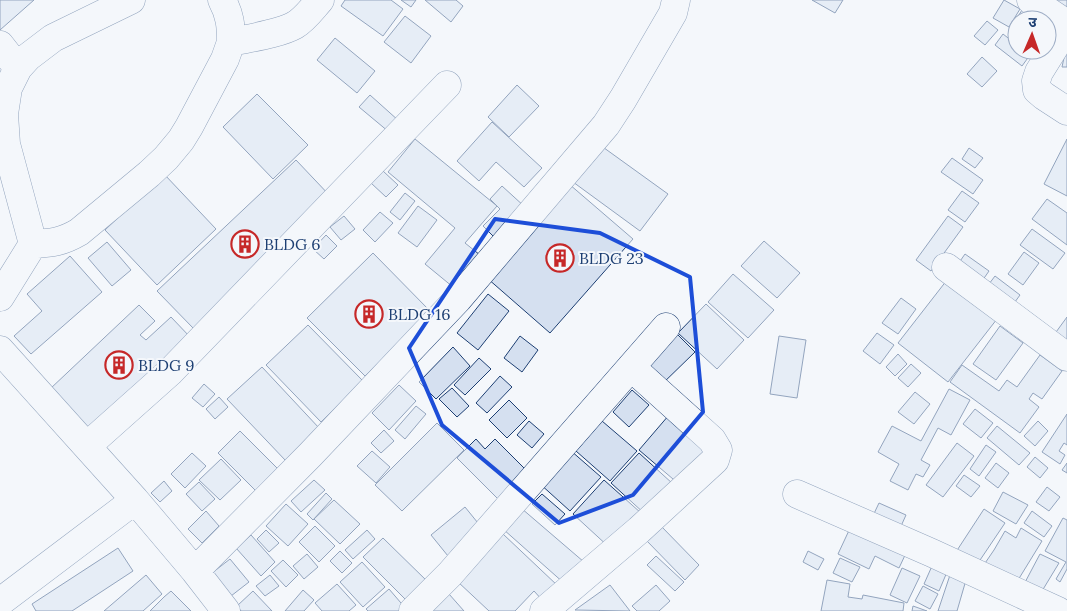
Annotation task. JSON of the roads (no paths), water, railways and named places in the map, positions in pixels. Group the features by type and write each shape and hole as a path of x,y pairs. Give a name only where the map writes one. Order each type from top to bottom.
{"street":[{"path":"0,298 33,244 6,144 4,114 8,88 18,68 28,57 53,38 131,0"},
{"path":"33,244 67,239 78,232 149,174 181,140 225,59 230,42 231,27 228,12 222,0"},
{"path":"230,42 294,26 307,16 320,0"},
{"path":"195,571 310,455 458,299 606,125 674,13 676,0"},
{"path":"1030,0 1067,25 1039,72 1036,81 1037,90 1067,110"},
{"path":"0,45 18,68"},
{"path":"87,446 170,372 447,85"},
{"path":"946,267 1067,357"},
{"path":"413,611 450,574 666,327"},
{"path":"0,350 135,500 226,611"},
{"path":"544,611 639,530 715,460 718,450 712,440 631,367"},
{"path":"797,494 932,552 1058,611"},
{"path":"0,602 135,500"}],"place":[{"name":"BLDG 6","path":"245,244"},
{"name":"BLDG 23","path":"560,258"},
{"name":"BLDG 16","path":"369,314"},
{"name":"BLDG 9","path":"119,365"}]}
